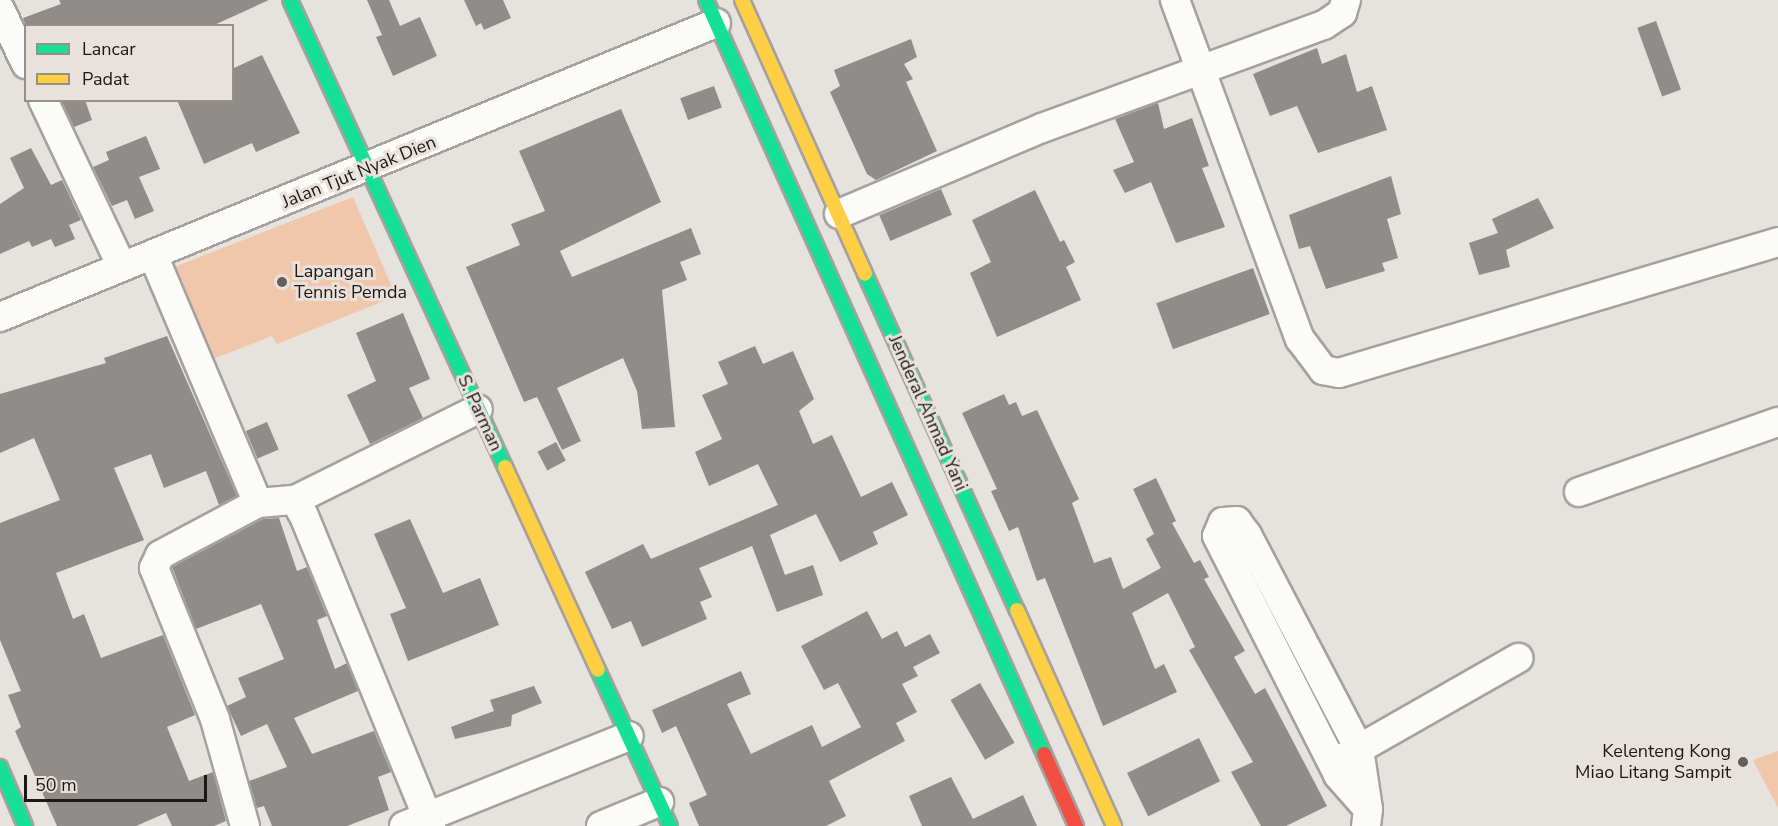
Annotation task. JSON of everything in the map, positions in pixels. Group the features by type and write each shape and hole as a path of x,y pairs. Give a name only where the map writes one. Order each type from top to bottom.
{"main road":[{"name":"S. Parman","path":"290,0 665,814"},
{"name":"Jenderal Ahmad Yani","path":"742,0 1114,826"},
{"name":"Jenderal Ahmad Yani","path":"711,12 1076,826"},
{"path":"0,767 25,826"}],"street":[{"path":"1175,0 1300,339 1323,370 1339,373 1778,242"},
{"path":"839,214 1042,128 1324,25 1342,13 1346,0"},
{"path":"0,9 24,60"},
{"name":"Jalan Tjut Nyak Dien","path":"0,317 121,265 153,255 369,169 711,12"},
{"path":"44,102 121,265"},
{"path":"153,255 258,503"},
{"path":"245,826 215,719 154,568 160,555 258,503 295,500 478,410"},
{"path":"1579,492 1778,422"},
{"path":"295,500 421,823 629,736"},
{"path":"1237,521 1246,535 1359,749 1367,818 1332,763 1217,536 1223,522 1237,521"},
{"path":"1332,763 1518,658"},
{"path":"601,826 665,814"}],"shaded area":[{"name":"Lapangan Tennis Pemda","path":"353,197 396,296 277,344 272,336 208,361 169,269"},
{"path":"1778,751 1778,808 1753,760"}],"building":[{"path":"59,0 269,0 216,24 25,24 23,18 61,4"},
{"path":"367,0 389,0 400,26 420,17 437,56 393,76 376,37 382,35"},
{"path":"464,0 503,0 511,18 484,30 481,23 476,26"},
{"path":"1656,21 1681,90 1662,96 1637,28"},
{"path":"911,39 917,57 904,64 913,79 906,82 937,151 876,180 867,174 830,92 840,86 834,70"},
{"path":"1317,48 1322,64 1346,54 1357,92 1372,86 1387,130 1318,153 1297,106 1270,116 1253,74"},
{"path":"262,55 300,133 256,152 252,143 204,164 178,102 234,102 234,68"},
{"path":"714,86 722,108 688,120 680,98"},
{"path":"62,102 86,102 92,120 74,127"},
{"path":"1158,103 1164,129 1192,118 1209,166 1202,168 1225,227 1176,243 1151,182 1125,193 1113,170 1134,162 1115,119"},
{"path":"621,109 661,202 560,251 572,277 691,228 701,254 680,262 687,280 662,290 675,427 642,429 637,391 623,358 557,388 581,441 562,450 537,397 524,402 466,267 520,245 511,224 545,211 519,151"},
{"path":"146,136 160,169 139,177 154,211 135,219 127,200 112,206 93,167 109,160 106,152"},
{"path":"31,148 51,185 62,180 81,220 69,225 75,239 55,247 51,239 32,247 29,241 0,254 0,204 24,188 10,158"},
{"path":"1391,176 1401,214 1387,219 1398,258 1382,263 1385,271 1326,289 1310,246 1299,249 1289,215"},
{"path":"941,189 952,215 890,241 879,215"},
{"path":"1035,190 1060,242 1064,240 1075,262 1066,267 1081,300 997,337 970,273 991,262 972,220"},
{"path":"1538,198 1554,228 1506,250 1510,267 1479,275 1469,243 1498,233 1492,219"},
{"path":"1253,268 1270,314 1173,349 1156,303"},
{"path":"403,313 430,379 409,388 423,418 370,444 347,395 376,381 356,333"},
{"path":"167,336 237,496 219,505 206,471 164,488 151,454 114,468 144,540 56,573 73,619 84,614 101,658 163,635 195,715 167,727 189,781 213,772 226,821 214,826 172,826 166,813 136,826 57,826 15,731 21,727 8,695 21,691 0,640 0,523 60,500 34,438 0,453 0,394 106,363 104,358"},
{"path":"755,346 763,364 793,351 814,399 799,411 813,444 832,435 861,497 892,482 908,515 873,532 878,544 840,562 816,514 770,535 785,575 813,565 823,595 777,612 752,546 699,568 712,597 700,602 707,619 642,647 631,621 612,629 585,572 643,544 651,559 778,505 758,464 709,486 695,452 722,439 702,395 728,384 718,362"},
{"path":"1004,394 1009,405 1016,402 1022,416 1037,410 1079,499 1072,503 1094,563 1111,557 1123,589 1161,568 1146,539 1154,534 1133,489 1156,478 1176,521 1172,523 1194,563 1200,560 1209,577 1204,579 1245,651 1234,657 1255,694 1265,688 1327,806 1286,826 1261,826 1231,772 1253,762 1189,650 1195,647 1168,593 1132,613 1155,669 1164,664 1177,692 1103,726 1045,578 1037,581 1018,527 1009,531 991,491 997,489 962,413"},
{"path":"267,422 279,450 258,459 246,431"},
{"path":"556,442 566,461 547,470 537,452"},
{"path":"279,518 297,571 307,567 327,616 317,620 335,669 347,663 358,691 294,718 312,754 374,731 391,772 378,777 389,810 347,826 272,826 264,806 257,808 249,781 287,767 267,724 241,736 227,706 246,697 238,678 284,659 261,604 196,629 172,567 263,519"},
{"path":"410,519 443,593 480,578 499,625 408,661 390,614 406,608 374,534"},
{"path":"867,611 882,639 897,631 905,647 930,634 940,653 913,667 918,676 902,684 917,712 896,723 905,741 829,781 846,816 826,826 699,826 689,803 707,795 676,726 662,733 652,710 741,671 751,694 727,704 751,754 812,725 822,747 861,727 838,683 824,690 801,646"},
{"path":"980,683 1014,743 985,760 951,700"},
{"path":"534,686 542,703 512,715 511,726 455,739 451,727 494,711 490,700"},
{"path":"1199,738 1220,781 1148,816 1127,773"},
{"path":"951,777 973,819 1023,795 1037,826 922,826 909,796"}],"traffic: fast":[{"path":"290,0 505,467"},
{"path":"706,0 1044,754"},
{"path":"865,274 1017,610"},
{"path":"598,670 670,826"},
{"path":"0,767 25,826"}],"traffic: slow":[{"path":"742,0 865,274"},
{"path":"505,467 598,670"},
{"path":"1017,610 1114,826"}],"traffic: jam":[{"path":"1044,754 1076,826"}],"place":[{"name":"Lapangan Tennis Pemda","path":"282,282"},
{"name":"Kelenteng Kong Miao Litang Sampit","path":"1743,762"}]}
